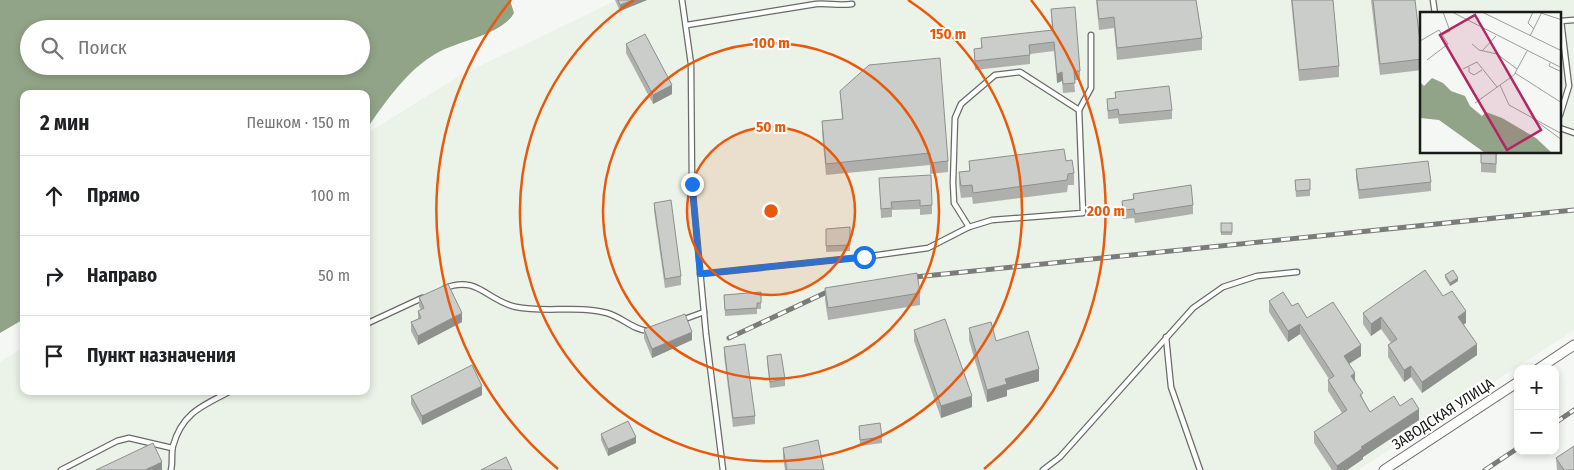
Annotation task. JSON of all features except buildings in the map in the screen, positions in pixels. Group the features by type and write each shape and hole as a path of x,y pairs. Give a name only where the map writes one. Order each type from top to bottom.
{"street":[{"path":"1544,365 1574,345"},
{"name":"ЗАВОДСКАЯ УЛИЦА","path":"1384,470 1514,385"}],"lane":[{"path":"682,0 691,64 692,184 704,312 723,470"},
{"path":"687,25 816,4 824,3 837,7 852,4"},
{"path":"1562,28 1570,86 1562,109"},
{"path":"700,274 864,257 928,248 969,227 992,220 1083,212 1078,110 1091,88 1091,35"},
{"path":"969,227 954,203 955,118 961,104 996,74 1020,72 1078,110"},
{"path":"1568,92 1574,92"},
{"path":"1562,129 1574,133"},
{"path":"1043,470 1060,457 1193,308 1223,286 1257,276 1297,272"},
{"path":"438,291 458,284 469,284 514,306 586,310 618,317 636,329 649,331 658,328"},
{"path":"370,322 429,295"},
{"path":"676,322 704,312"},
{"path":"1166,337 1171,386 1200,470"},
{"path":"171,470 172,448 180,425 189,414 219,395"},
{"path":"61,470 117,441 129,438 172,448"}],"shaded area":[{"path":"0,0 510,0 514,13 508,21 490,32 446,49 426,60 398,87 370,124 370,90 20,90 20,321 0,333"},
{"path":"617,0 1574,0 1574,330 1520,365 1514,365 1514,369 1358,470 0,470 0,362 20,350 20,395 370,395 370,132 461,75"}],"railway":[{"path":"905,278 1574,210"},
{"path":"729,338 827,292 839,289"},
{"path":"1559,420 1574,410"},
{"path":"1485,470 1514,451"}],"route":[{"path":"692,184 700,274 864,257"}]}
